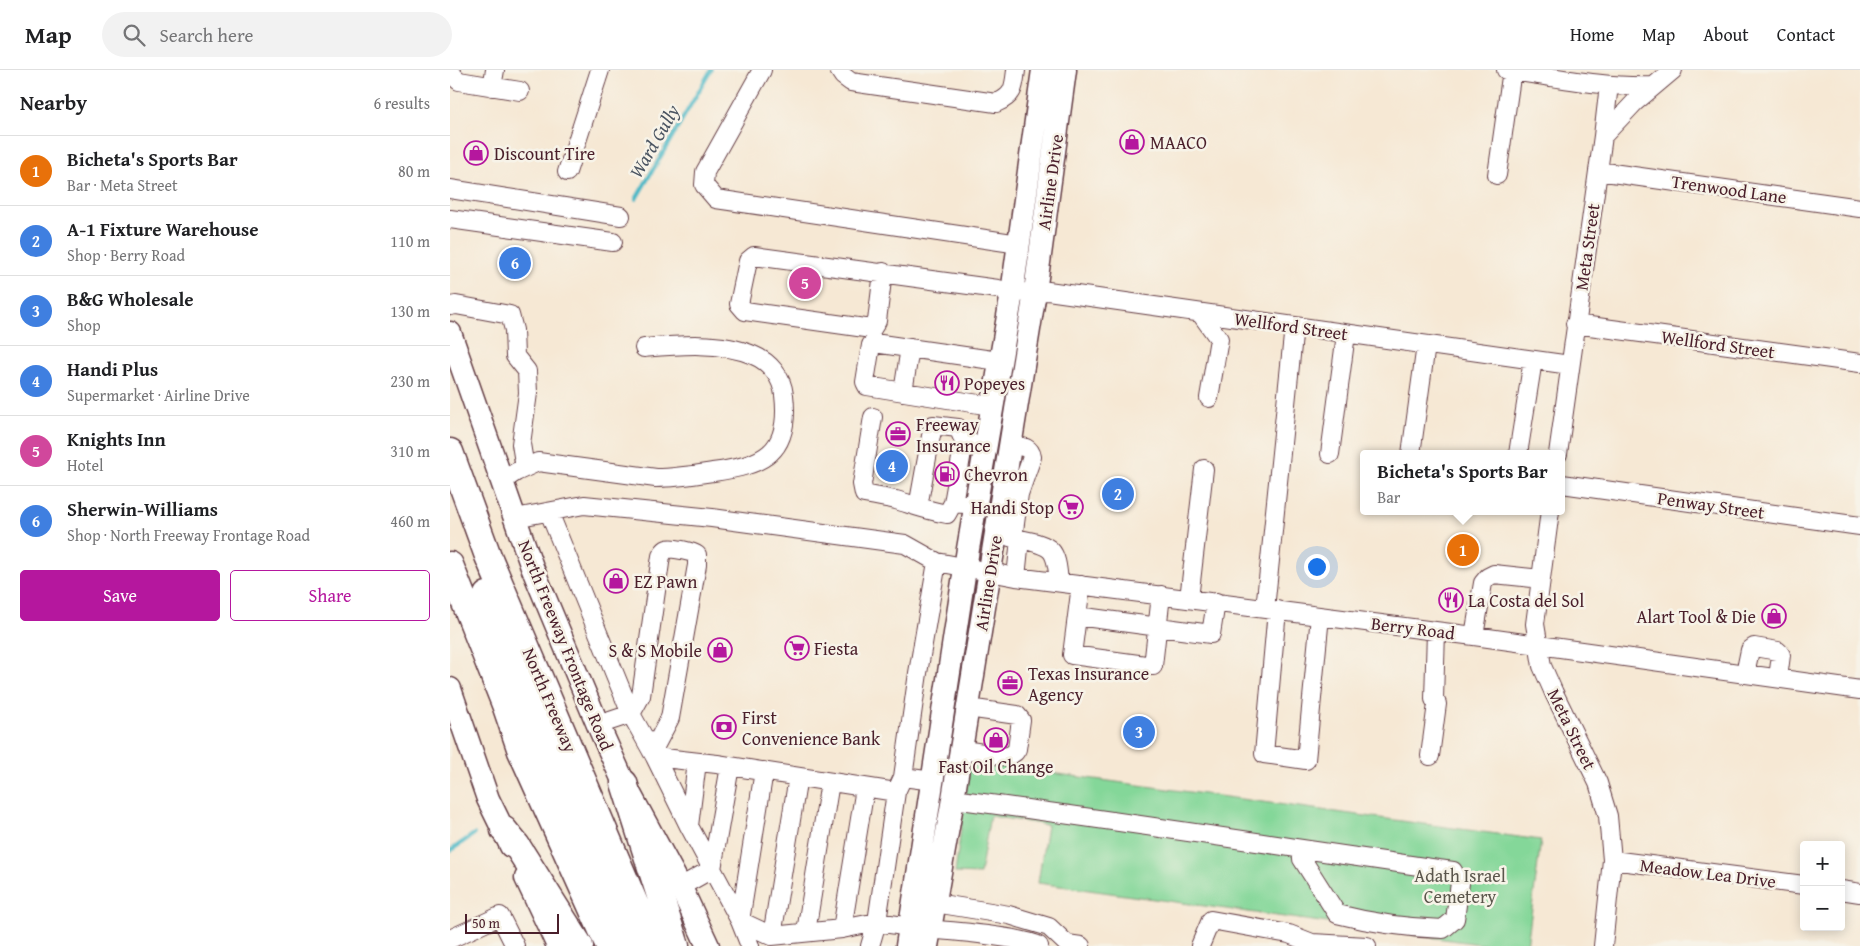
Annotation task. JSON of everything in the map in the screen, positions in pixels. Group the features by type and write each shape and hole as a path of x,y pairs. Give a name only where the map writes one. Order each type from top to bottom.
{"highway":[{"name":"North Freeway","path":"450,452 488,556 653,946"},
{"name":"North Freeway","path":"450,496 514,666 584,843 630,946"},
{"path":"450,565 506,707 521,751 609,946"},
{"path":"624,784 676,946"},
{"path":"504,830 517,846 580,946"}],"main road":[{"name":"Airline Drive","path":"919,937 935,903 954,799 990,572 1010,537 1010,445 1035,292 1044,146 1043,70"},
{"name":"Airline Drive","path":"919,937 938,742 975,505 975,444 992,406 1012,293 1018,244 1065,70"},
{"name":"North Freeway Frontage Road","path":"450,333 532,568 598,725 624,784 680,887 708,946"},
{"path":"450,689 488,799 558,946"},
{"path":"938,742 962,746"}],"street":[{"path":"567,172 600,70"},
{"path":"762,70 705,172 704,185 716,199 1018,244"},
{"path":"838,70 842,76 851,82 996,102 1010,96 1016,70"},
{"path":"1497,175 1510,70 1568,74 1609,85 1653,86"},
{"path":"1603,136 1653,86 1673,70"},
{"path":"450,73 460,81 494,78 520,91"},
{"name":"Meta Street","path":"1559,450 1609,85"},
{"name":"Trenwood Lane","path":"1598,171 1860,208"},
{"path":"450,189 621,216"},
{"path":"450,219 613,242"},
{"name":"Wellford Street","path":"883,272 877,321 872,329 745,310 739,304 748,261 754,256 870,272 883,272 998,289 1012,293 1048,291 1570,365"},
{"path":"450,306 456,305 510,315 514,330 515,356 527,371 528,394 521,444 526,468"},
{"path":"1201,314 1219,339 1209,398"},
{"name":"Wellford Street","path":"1576,324 1860,364"},
{"path":"1294,326 1271,609 1264,754 1306,760 1320,616"},
{"path":"1330,454 1346,334"},
{"path":"992,406 867,386 865,382 871,345 874,343 1000,361"},
{"path":"502,481 538,462 656,478 674,478 741,468 757,463 768,456 774,449 783,429 784,393 774,370 766,361 754,355 723,348 688,345 644,348"},
{"path":"1412,450 1426,345"},
{"path":"903,392 910,348"},
{"path":"1519,450 1533,360"},
{"path":"873,417 862,484 864,494 918,507 927,511 946,514 953,503 975,444 958,428 933,425 918,507"},
{"path":"1189,599 1204,468"},
{"name":"Penway Street","path":"1565,484 1860,526"},
{"path":"953,503 975,505"},
{"name":"Berry Road","path":"515,518 584,505 712,518 905,544 937,562 1016,577 1539,644 1860,690"},
{"path":"549,512 631,714 654,754 688,826 740,921 750,946"},
{"name":"Meta Street","path":"1549,515 1535,624 1542,666 1598,783 1608,816 1612,860 1603,946"},
{"path":"1016,577 1010,537 1043,544 1052,550 1057,561 1059,582"},
{"path":"598,725 631,714 641,696 662,556 666,549 671,548 694,552 697,555 697,565 670,718 654,754"},
{"path":"870,946 877,922 937,562"},
{"path":"1474,636 1483,583 1488,577 1494,574 1541,579"},
{"path":"1081,585 1072,655 1153,666 1161,595"},
{"path":"1077,616 1211,634 1216,602"},
{"path":"1430,756 1437,704 1434,699 1436,631"},
{"path":"1745,674 1750,650 1754,647 1778,651 1781,655 1778,678"},
{"path":"962,746 970,752 1003,757 1012,755 1017,749 1021,720 1017,715 968,708"},
{"path":"654,754 865,788 933,781"},
{"path":"688,826 697,762"},
{"path":"712,869 730,766"},
{"path":"740,921 764,771"},
{"path":"772,936 798,777"},
{"path":"806,932 830,782"},
{"path":"842,929 865,788"},
{"path":"954,799 1302,849 1453,871 1460,883 1455,919 1443,929 1421,929 1358,920 1337,914 1302,859 1302,849"},
{"name":"Meadow Lea Drive","path":"1612,860 1800,885"},
{"path":"680,887 712,869"},
{"path":"1845,891 1860,893"},
{"path":"935,903 1009,915 1049,926 1067,944 1081,946"},
{"path":"450,939 500,916 515,946"},
{"path":"1200,946 1211,920 1312,945 1367,946"},
{"path":"740,921 772,936 842,929 877,922 919,937 956,932 1023,941 1039,946"}],"green space":[{"name":"Adath Israel Cemetery","path":"970,762 1541,840 1527,946 1494,946 1038,883 1047,825 990,816 980,874 955,873"}],"waterway":[{"name":"Ward Gully","path":"636,199 711,70"},
{"name":"Ward Gully","path":"450,851 474,834"}],"place":[{"name":"MAACO","path":"1132,142"},
{"name":"Discount Tire","path":"476,153"},
{"name":"Sherwin-Williams","path":"515,263"},
{"name":"Knights Inn","path":"805,283"},
{"name":"Popeyes","path":"947,383"},
{"name":"Freeway Insurance","path":"898,434"},
{"name":"Handi Plus","path":"892,466"},
{"name":"Chevron","path":"947,474"},
{"name":"A-1 Fixture Warehouse","path":"1118,494"},
{"name":"Handi Stop","path":"1071,507"},
{"name":"Bicheta's Sports Bar","path":"1463,550"},
{"name":"EZ Pawn","path":"616,581"},
{"name":"La Costa del Sol","path":"1451,600"},
{"name":"Alart Tool & Die","path":"1774,616"},
{"name":"Fiesta","path":"797,648"},
{"name":"S & S Mobile","path":"720,650"},
{"name":"Texas Insurance Agency","path":"1010,683"},
{"name":"First Convenience Bank","path":"724,727"},
{"name":"B&G Wholesale","path":"1139,732"},
{"name":"Fast Oil Change","path":"996,740"}]}
